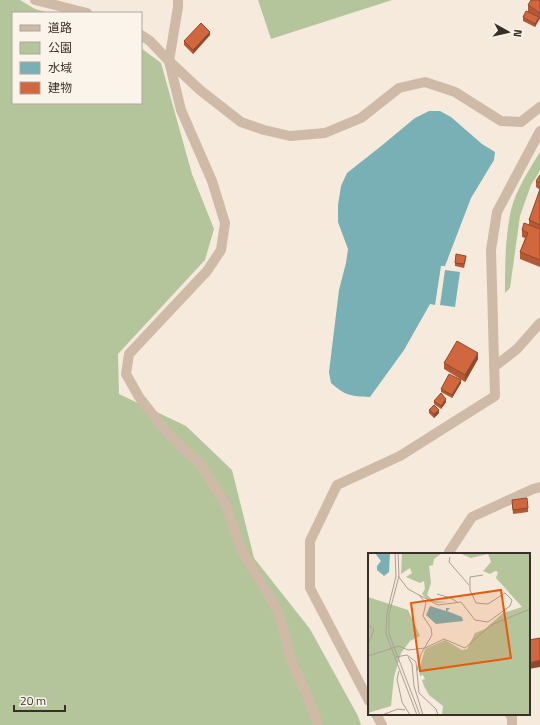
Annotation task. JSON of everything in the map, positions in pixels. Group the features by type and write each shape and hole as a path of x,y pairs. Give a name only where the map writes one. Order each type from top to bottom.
{"street":[{"path":"35,0 83,12"},
{"path":"178,0 168,61 181,110 212,181 225,223 221,250 207,270 129,354 126,374 139,397 168,434 201,464 226,505 242,551 278,611 292,662 310,702 318,725"},
{"path":"142,36 150,40 168,61 200,90 241,122 264,130 290,136 325,133 360,118 398,88 425,82 455,92 501,121 521,122 540,107"},
{"path":"368,699 310,588 310,541 337,485 400,456 495,396 490,250 497,212 540,131"},
{"path":"494,367 517,349 540,323"},
{"path":"449,553 472,517 540,488"},
{"path":"377,715 382,725"},
{"path":"510,715 512,725"}],"green space":[{"path":"0,0 20,0 35,9 46,12 12,12 12,104 142,104 142,49 161,63 192,174 214,229 205,260 118,354 119,394 186,426 232,470 254,558 310,629 358,716 361,725 0,725"},
{"path":"258,0 392,0 271,39"},
{"path":"540,152 540,171 531,185 520,216 510,288 505,293 506,241 511,210 519,188"}],"water":[{"path":"429,111 440,111 451,117 482,144 495,152 494,160 471,198 445,266 441,266 435,305 430,304 404,350 370,397 345,393 331,383 329,372 339,290 348,249 338,222 338,205 341,186 347,173 415,118"},
{"path":"445,270 460,272 455,307 440,305"}],"building":[{"path":"531,0 540,0 540,13 528,5"},
{"path":"526,11 539,17 535,24 523,17"},
{"path":"201,23 210,32 193,50 184,41"},
{"path":"540,175 540,183 536,181"},
{"path":"540,189 540,225 529,220"},
{"path":"524,223 540,229 540,260 520,252 528,233 522,230"},
{"path":"456,254 466,256 464,264 455,263"},
{"path":"457,341 478,353 465,375 444,363"},
{"path":"449,374 461,380 452,395 441,389"},
{"path":"441,393 446,399 441,406 434,401"},
{"path":"434,405 439,410 434,414 429,410"},
{"path":"527,498 528,508 513,510 512,500"},
{"path":"540,638 540,660 530,663 530,640"}]}
